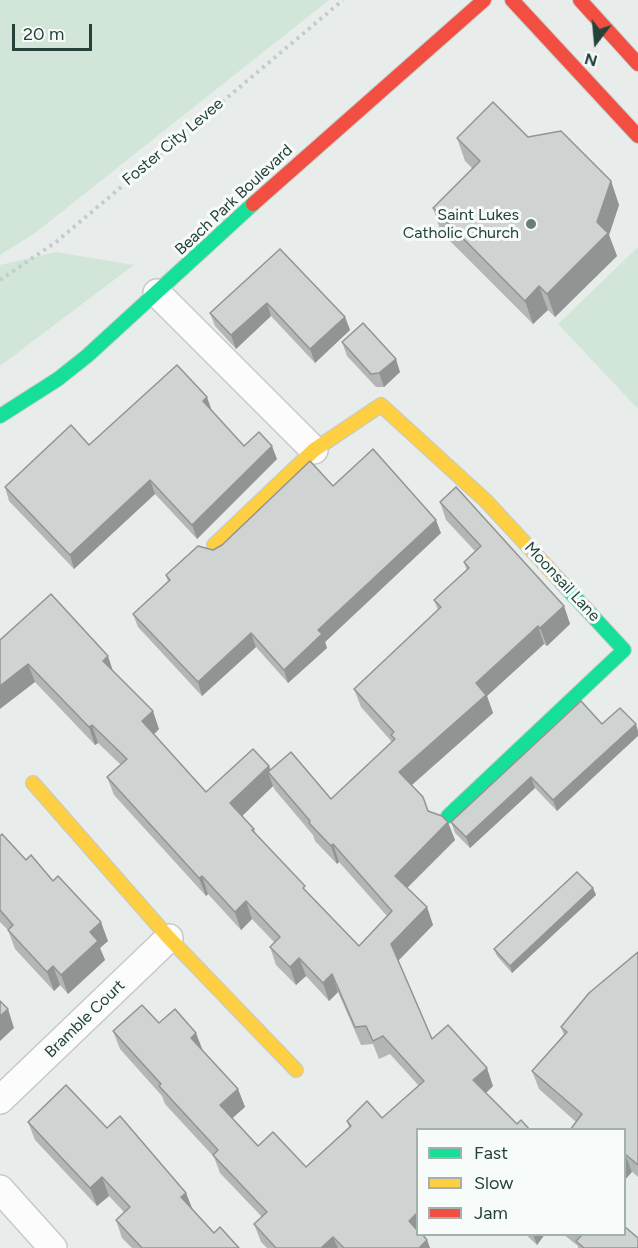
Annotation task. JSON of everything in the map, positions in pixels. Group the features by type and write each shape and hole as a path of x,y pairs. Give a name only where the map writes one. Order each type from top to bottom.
{"street":[{"name":"Beach Park Boulevard","path":"0,416 65,373 484,0"},
{"path":"512,0 638,136"},
{"path":"580,0 638,64"},
{"path":"157,292 314,450"},
{"name":"Moonsail Lane","path":"214,545 314,450 381,405 486,501 624,650 448,816"},
{"path":"33,783 169,938 296,1070"},
{"name":"Bramble Court","path":"0,1100 169,938"},
{"path":"0,1189 53,1248"}],"path":[{"name":"Foster City Levee","path":"0,280 56,242 343,0"}],"green space":[{"path":"0,0 329,0 35,233 0,255"},
{"path":"638,247 638,409 558,324"},
{"path":"56,252 134,265 0,366 0,265"}],"building":[{"name":"Saint Lukes Catholic Church","path":"493,102 528,137 561,131 611,181 597,222 608,233 547,294 539,286 525,301 433,208 480,161 457,138"},
{"path":"280,249 345,317 310,349 267,303 231,335 210,313"},
{"path":"363,323 396,359 379,373 371,374 342,342"},
{"path":"177,365 207,397 203,401 244,446 259,432 272,446 192,525 150,480 70,555 5,487 71,425 89,445"},
{"path":"373,449 436,520 318,630 322,634 284,670 251,633 198,682 133,614 170,580 166,575 198,546 213,550 222,545 310,461 333,486"},
{"path":"456,487 564,606 540,628 538,626 476,683 486,695 399,772 423,797 428,811 442,816 448,822 395,876 427,907 391,944 432,1039 448,1025 487,1068 473,1080 517,1124 521,1120 528,1128 416,1128 416,1214 409,1221 416,1229 416,1236 424,1236 427,1240 419,1248 344,1248 333,1237 321,1248 276,1248 254,1224 267,1212 213,1155 218,1150 159,1086 161,1084 113,1031 142,1005 159,1023 175,1009 196,1033 191,1038 238,1089 220,1105 258,1146 273,1132 306,1167 351,1126 347,1121 367,1101 382,1118 424,1081 383,1036 373,1041 366,1026 355,1027 332,974 323,983 299,958 290,967 270,947 280,937 246,901 235,912 202,876 199,878 107,777 127,759 92,725 89,727 28,664 0,686 0,640 51,594 108,656 103,661 153,711 142,721 206,792 253,749 269,766 230,803 305,886 303,888 359,946 392,911 333,844 331,846 309,823 310,821 268,772 291,752 331,799 395,739 391,735 394,732 354,689 441,607 434,600 469,568 464,562 481,546 440,502"},
{"path":"581,701 602,724 620,708 636,724 553,800 531,777 466,837 451,822"},
{"path":"2,834 26,860 31,855 53,881 58,876 101,922 90,932 98,941 61,975 53,966 47,972 8,930 13,925 0,910 0,836"},
{"path":"577,872 593,888 510,966 494,949"},
{"path":"638,952 638,1165 626,1155 626,1128 572,1128 582,1114 532,1071 567,1032 561,1027 589,993"},
{"path":"0,1001 8,1009 0,1016"},
{"path":"66,1085 107,1128 120,1116 186,1193 181,1197 214,1233 220,1227 239,1248 142,1248 116,1220 130,1207 102,1177 90,1188 28,1122"},
{"path":"626,1228 638,1238 638,1248 584,1248 576,1241 581,1236 626,1236"}],"traffic: fast":[{"path":"0,416 58,379 87,356 253,204"},
{"path":"448,816 624,650 562,583"}],"traffic: slow":[{"path":"214,545 314,450 381,405 486,501 562,583"},
{"path":"33,783 169,938 296,1070"}],"traffic: jam":[{"path":"253,204 484,0"},
{"path":"512,0 638,136"},
{"path":"580,0 638,64"}],"place":[{"name":"Saint Lukes Catholic Church","path":"531,224"}]}
